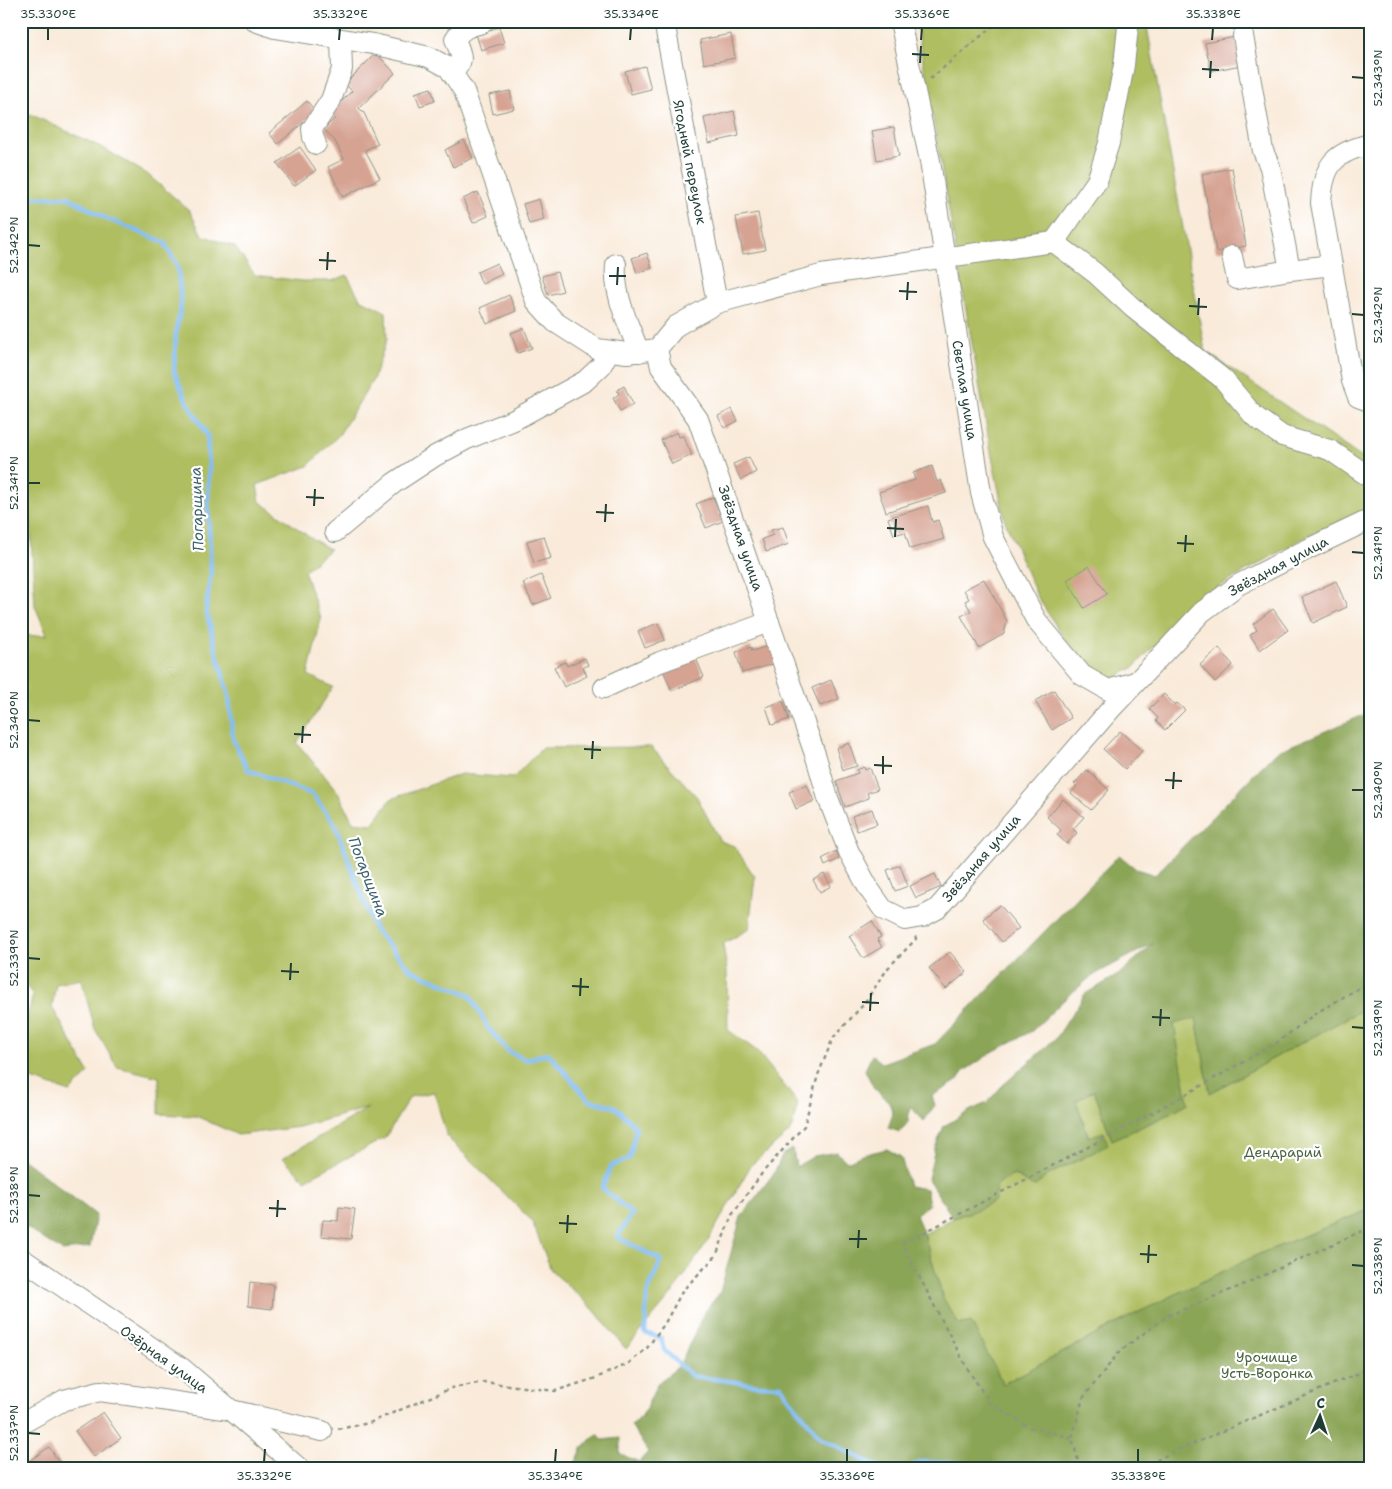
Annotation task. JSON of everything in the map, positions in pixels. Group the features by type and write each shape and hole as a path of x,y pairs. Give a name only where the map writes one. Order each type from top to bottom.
{"street":[{"path":"256,21 276,28 373,44 429,57 449,68 464,91 536,301 555,322 598,349 627,354 648,350 676,326 718,303 821,275 1054,242 1095,273 1133,308 1223,378 1254,416 1282,436 1330,450 1371,478"},
{"name":"Ягодный переулок","path":"664,21 718,303"},
{"name":"Светлая улица","path":"900,21 930,162 981,493 993,537 1036,620 1082,675 1108,690 1137,682"},
{"path":"1054,242 1097,181 1109,143 1124,65 1128,27 1126,21"},
{"path":"452,73 460,65 462,57 455,39 459,32 467,26 482,22"},
{"path":"1243,36 1263,151 1270,167 1290,270"},
{"path":"316,144 312,129 331,100 342,69 341,39"},
{"path":"1371,144 1351,149 1337,158 1326,171 1321,188 1320,203 1352,381 1358,396 1371,402"},
{"path":"1232,256 1237,280 1290,270 1332,265"},
{"name":"Звёздная улица","path":"616,264 616,279 624,314 698,419 770,622 828,798 849,852 869,889 883,909 905,920 922,917 937,909 1110,710 1202,612 1238,585 1371,519"},
{"path":"335,532 394,483 435,456 468,439 514,420 585,381 601,366 609,351"},
{"path":"604,688 660,662 770,622"},
{"name":"Озёрная улица","path":"21,1258 183,1370 299,1468"},
{"path":"21,1424 64,1400 100,1392 231,1410 322,1431"}],"path":[{"path":"915,91 1000,21"},
{"path":"322,1431 369,1423 452,1388 484,1382 555,1391 596,1378 628,1364 647,1348 665,1323 683,1290 716,1256 732,1215 763,1172 804,1126 818,1075 833,1038 863,1005 888,968 916,939 912,919"},
{"path":"1072,1438 1029,1427 990,1403 967,1368 902,1244 1116,1133 1208,1082 1278,1042 1316,1013 1371,981"},
{"path":"1080,1468 1072,1438 1082,1398 1120,1351 1167,1316 1238,1287 1371,1227"},
{"path":"1142,1468 1169,1454 1371,1368"}],"green space":[{"path":"916,21 1146,21 1205,351 1371,464 1371,510 1311,534 1189,604 1166,634 1133,668 1109,680 1091,668 1065,640 1037,596 1005,521 990,447"},
{"path":"21,110 103,148 147,174 189,210 202,235 235,247 255,275 302,281 332,281 347,275 360,299 386,312 387,339 373,380 339,435 308,466 257,485 260,502 330,549 304,571 321,619 308,675 333,687 297,743 338,792 353,822 372,824 391,799 461,774 513,778 542,748 651,747 697,797 720,841 734,846 755,877 749,929 723,944 727,971 728,1030 757,1051 798,1103 791,1131 751,1165 709,1239 671,1295 626,1349 594,1310 551,1270 532,1221 447,1137 434,1092 410,1097 385,1138 305,1180 283,1158 368,1108 299,1127 238,1135 196,1116 159,1114 159,1077 117,1067 95,1029 81,979 56,984 52,1007 89,1073 70,1092 23,1076 21,1041 33,995 21,978 21,636 47,635 35,606 30,516 21,450"},
{"path":"1371,712 1371,1005 1210,1093 1196,1018 1174,1024 1188,1103 1159,1119 1112,1140 1094,1090 1076,1101 1088,1137 1104,1132 1108,1145 1048,1175 1034,1187 1014,1175 997,1184 995,1201 977,1210 953,1218 928,1179 935,1148 944,1126 987,1103 1001,1087 1057,1037 1085,994 1118,975 1154,943 1092,976 1032,1031 994,1051 963,1072 957,1081 932,1096 935,1105 924,1121 910,1106 908,1122 900,1132 888,1128 893,1114 889,1102 874,1088 865,1070 872,1055 882,1063 935,1044 1119,855 1136,869 1155,875 1276,752"},
{"name":"Дендрарий","path":"1371,1005 1371,1209 1257,1255 1133,1315 1003,1384 971,1323 959,1325 943,1298 924,1234 953,1218 977,1210 997,1184 1014,1175 1034,1187 1048,1175 1091,1154 1089,1137 1076,1101 1094,1090 1112,1140 1159,1119 1188,1103 1173,1024 1196,1017 1210,1093"},
{"name":"Урочище Усть-Воронка","path":"793,1149 796,1167 814,1156 837,1152 847,1162 862,1155 887,1149 901,1157 909,1186 926,1189 929,1204 916,1215 924,1234 943,1298 959,1325 971,1322 1003,1384 1133,1315 1257,1255 1371,1209 1371,1468 620,1468 616,1464 611,1468 573,1468 583,1447 598,1434 602,1440 620,1438 620,1454 639,1462 648,1452 631,1425 642,1416 658,1383 679,1366 704,1313 720,1292 741,1217 774,1173 783,1154"},
{"path":"21,1158 96,1215 90,1247 62,1251 21,1224"}],"building":[{"path":"499,27 504,43 481,50 476,34"},
{"path":"731,34 735,58 704,64 700,40"},
{"path":"1235,37 1241,65 1211,71 1205,43"},
{"path":"376,53 395,73 359,108 364,113 378,144 365,150 380,178 343,197 328,167 344,159 335,141 324,129 335,118 330,113 352,91 345,84"},
{"path":"645,66 651,89 631,94 625,71"},
{"path":"431,88 435,101 420,106 415,93"},
{"path":"510,91 514,109 493,114 489,95"},
{"path":"307,101 316,112 278,144 269,133"},
{"path":"734,111 739,136 709,143 704,118"},
{"path":"894,127 899,156 877,160 872,131"},
{"path":"464,140 473,158 453,167 445,150"},
{"path":"300,147 316,170 294,186 277,163"},
{"path":"1232,168 1246,246 1216,252 1202,174"},
{"path":"478,192 488,216 473,223 463,199"},
{"path":"539,199 544,220 529,224 523,204"},
{"path":"758,213 765,250 743,254 736,217"},
{"path":"647,253 652,268 637,273 632,258"},
{"path":"497,263 502,274 482,284 477,272"},
{"path":"557,272 563,291 548,295 542,276"},
{"path":"509,295 516,311 487,324 480,308"},
{"path":"524,328 532,348 518,353 511,333"},
{"path":"624,386 633,404 620,411 613,398 619,394 617,390"},
{"path":"732,409 738,421 724,428 718,416"},
{"path":"677,432 679,437 683,436 692,455 672,464 661,440"},
{"path":"749,457 756,472 741,480 733,464"},
{"path":"932,466 937,482 941,480 946,493 886,512 879,492 915,480 913,473"},
{"path":"713,497 723,521 706,528 696,504"},
{"path":"928,506 932,522 938,520 944,539 910,549 905,532 894,535 888,518"},
{"path":"783,527 789,544 766,552 762,539 773,535 771,530"},
{"path":"544,536 551,558 534,563 527,541"},
{"path":"1089,566 1107,594 1084,608 1067,580"},
{"path":"541,575 551,598 533,605 523,583"},
{"path":"984,579 1007,621 1004,634 979,648 961,616 971,611 965,601 969,599 964,590"},
{"path":"1336,581 1347,607 1313,623 1302,597"},
{"path":"1273,609 1288,630 1260,650 1250,635 1257,630 1253,624"},
{"path":"658,623 665,640 645,648 638,631"},
{"path":"772,645 777,663 742,673 736,652 751,647 752,651"},
{"path":"1219,648 1233,665 1215,682 1200,665"},
{"path":"695,656 704,677 672,691 663,670"},
{"path":"585,658 588,665 583,667 587,676 564,687 554,667 565,662 567,666"},
{"path":"831,680 839,699 820,706 812,688"},
{"path":"1054,690 1071,718 1052,730 1035,701"},
{"path":"1164,694 1175,705 1177,703 1185,710 1165,730 1156,721 1158,718 1149,709"},
{"path":"783,701 789,719 772,725 766,707"},
{"path":"1120,731 1142,751 1125,769 1103,749"},
{"path":"849,743 857,766 843,770 836,748"},
{"path":"864,767 865,770 870,768 878,789 867,793 869,798 845,807 836,781 858,773 857,770"},
{"path":"1087,770 1109,790 1091,810 1071,793 1077,786 1074,784"},
{"path":"807,785 814,801 796,809 789,792"},
{"path":"1063,799 1084,817 1073,829 1077,833 1067,844 1057,835 1061,830 1047,817"},
{"path":"872,809 877,824 857,831 852,816"},
{"path":"836,851 839,859 825,866 822,859"},
{"path":"900,865 908,886 895,891 887,870"},
{"path":"824,874 831,886 820,892 813,880"},
{"path":"935,874 941,887 916,898 910,886"},
{"path":"1000,905 1019,928 1002,942 983,919"},
{"path":"872,921 881,937 877,939 882,947 863,958 849,936"},
{"path":"950,952 967,972 946,989 929,968"},
{"path":"339,1207 355,1209 351,1239 321,1236 323,1220 338,1221"},
{"path":"250,1282 274,1285 272,1309 248,1306"},
{"path":"103,1412 121,1438 94,1457 75,1431"},
{"path":"49,1447 63,1468 23,1468 22,1466"}],"waterway":[{"name":"Погарщина","path":"21,195 32,198 68,197 105,218 164,242 178,267 181,304 176,333 174,371 186,400 207,435 211,572 206,610 229,696 233,739 248,770 312,794 335,824 375,930 411,970 470,995 488,1028 508,1051 526,1060 548,1053 589,1100 615,1107 636,1127 630,1158 611,1166 602,1188 632,1214 617,1237 661,1260 647,1294 645,1333 661,1338 664,1350 692,1376 758,1385 781,1386 821,1438 880,1468"},
{"name":"Погарщина","path":"908,1468 920,1462 957,1463 961,1468"}]}
